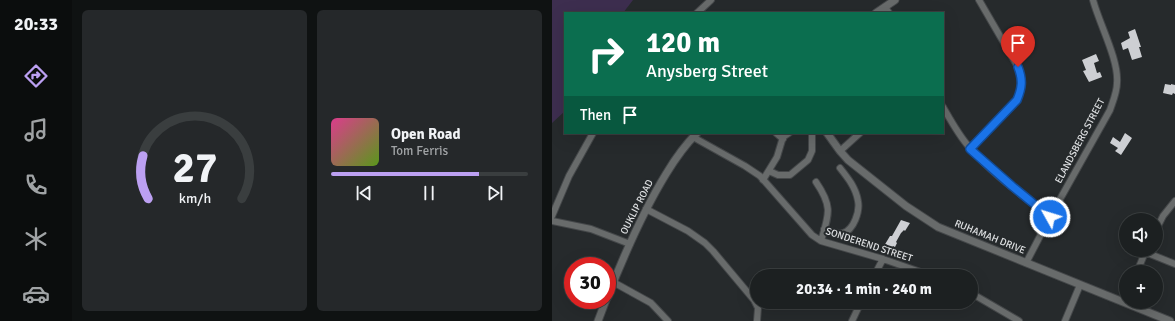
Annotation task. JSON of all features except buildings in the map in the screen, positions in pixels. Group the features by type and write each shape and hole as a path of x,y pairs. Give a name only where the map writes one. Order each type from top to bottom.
{"street":[{"path":"698,12 711,0"},
{"path":"887,10 895,0"},
{"path":"970,149 1017,100 1022,84 1018,67 979,0"},
{"name":"ELANDSBERG STREET","path":"1026,263 1050,217 1105,120 1115,96 1118,82 1116,69 1093,0"},
{"path":"944,109 970,149 1001,177 1050,217"},
{"path":"552,216 569,176 592,134"},
{"path":"777,134 783,139"},
{"path":"763,180 777,157 784,136 787,134"},
{"path":"769,171 776,175 786,176 792,174 798,169 812,154 812,134"},
{"name":"RUHAMAH DRIVE","path":"828,134 840,151 863,173 938,227 1119,299"},
{"path":"840,151 859,134"},
{"name":"SONDEREND STREET","path":"695,135 745,166 763,180 812,235 821,241 912,269"},
{"name":"OUKLIP ROAD","path":"616,275 646,209 675,160 695,135"},
{"path":"824,229 839,233 846,232 857,216 858,205 854,189 849,178 840,168"},
{"path":"816,182 828,204 828,217 821,241"},
{"path":"1163,218 1175,201"},
{"path":"646,209 688,231 714,251 754,300 758,308 757,321"},
{"path":"552,221 591,228 630,244"},
{"path":"1159,257 1175,264"},
{"path":"878,269 883,259"},
{"path":"616,284 651,303 668,321"},
{"path":"1065,321 1080,285"},
{"path":"978,298 1018,321"},
{"name":"OUKLIP ROAD","path":"598,321 603,309"},
{"path":"852,321 858,309"},
{"name":"RUHAMAH DRIVE","path":"1142,309 1170,321"}],"shaded area":[{"path":"552,0 633,0 624,12 564,12 564,112 552,123"}],"route":[{"path":"1018,67 1021,73 1022,84 1017,100 970,149 1050,217"}]}
